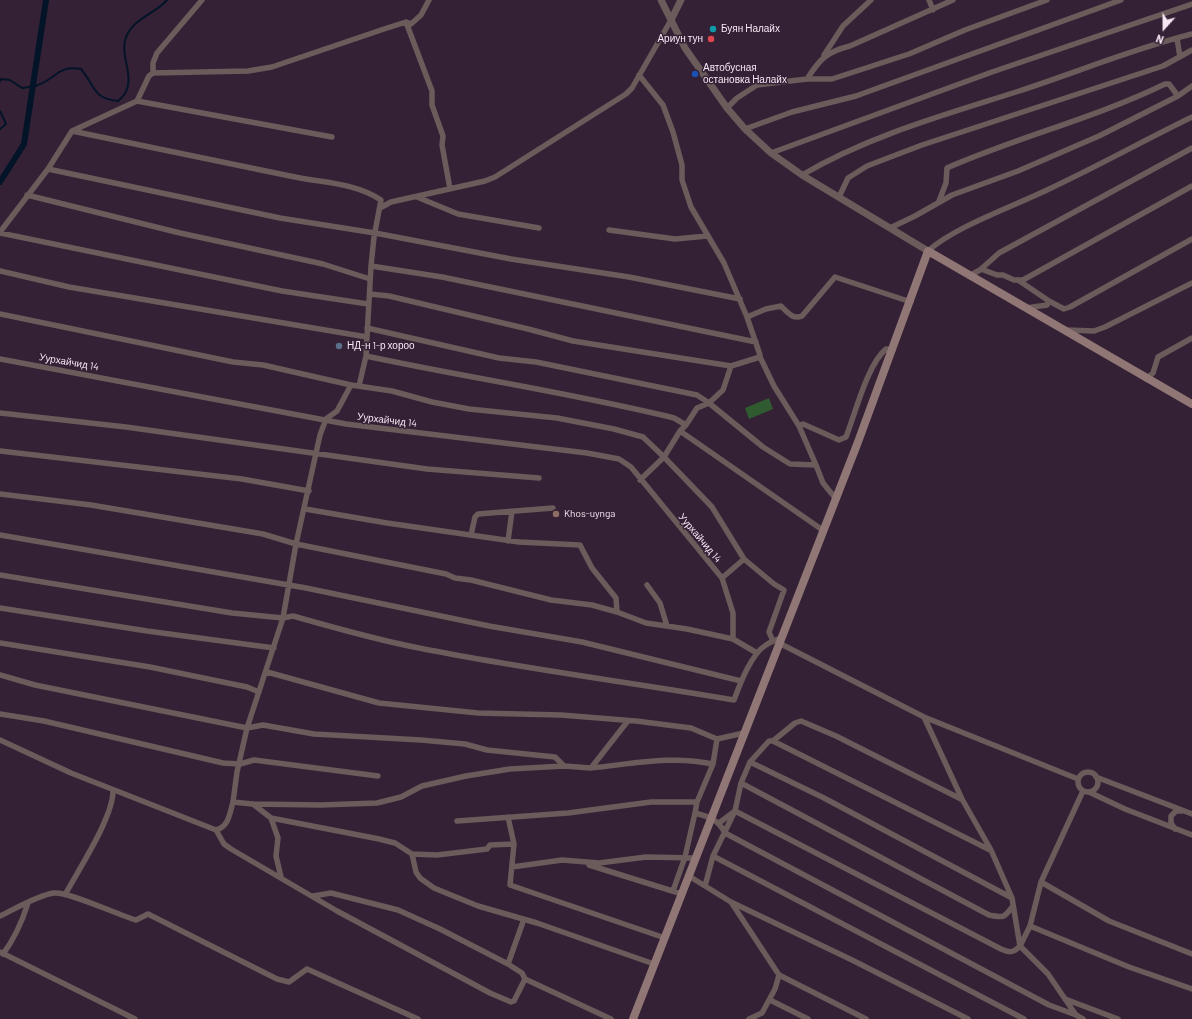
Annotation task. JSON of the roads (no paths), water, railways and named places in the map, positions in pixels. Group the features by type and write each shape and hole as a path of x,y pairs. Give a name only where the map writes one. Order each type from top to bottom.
{"main road":[{"path":"633,1019 696,858 715,820 744,733 778,641 824,531 911,302 928,251 969,276 1066,330 1146,379 1192,404"}],"street":[{"path":"153,73 153,63 157,53 202,0"},
{"path":"137,101 149,76 153,73 248,72 272,67 406,22 411,24 416,22 429,0"},
{"path":"661,0 685,48 727,108 745,129 771,153 802,174 928,251 940,242 967,227 1050,189 1192,117"},
{"path":"380,208 391,202 417,197 495,177 626,94 639,75 681,0"},
{"path":"807,78 843,26 872,0"},
{"path":"929,0 933,10"},
{"path":"821,59 835,50 850,46 953,0"},
{"path":"727,108 743,93 757,85 807,78 832,79 909,54 965,30 1047,0"},
{"path":"745,129 792,112 856,96 1121,0"},
{"path":"771,153 992,72 1192,4"},
{"path":"406,22 432,91 432,106 443,136 442,145 450,189"},
{"path":"802,174 832,157 972,104 1192,34"},
{"path":"1176,38 1180,57"},
{"path":"839,197 848,178 867,166 922,145 1163,66 1192,50"},
{"path":"639,75 663,105 674,132 682,164 682,180 691,207 724,263 740,298 760,357 774,386 799,426 823,483 836,499"},
{"path":"939,201 946,183 947,168 993,148 1116,105 1165,84 1169,84 1178,96"},
{"path":"890,228 915,216 939,201 1099,136 1178,96 1192,86"},
{"path":"332,137 137,101 72,131 48,169 0,232 282,291 368,304"},
{"path":"72,131 362,190 381,200 371,266 366,356 359,386"},
{"path":"969,276 981,269 999,253 1192,148"},
{"path":"48,169 280,218 375,233 512,259 629,277 740,298"},
{"path":"1018,280 1023,280 1192,186"},
{"path":"27,195 180,233 323,264 370,279"},
{"path":"417,197 458,214 539,228"},
{"path":"609,230 675,239 707,236"},
{"path":"981,269 1018,280 1049,301 1064,309 1192,240"},
{"path":"371,266 442,277 756,342"},
{"path":"0,271 69,287 367,338"},
{"path":"747,317 766,309 781,306 792,317 798,318 802,316 835,277 911,302"},
{"path":"1066,330 1094,331 1192,283"},
{"path":"370,294 389,296 573,341 731,366 760,357"},
{"path":"1026,308 1046,305 1049,301"},
{"path":"0,314 233,362 263,365 350,385 392,391 432,402 469,409 557,418 614,429 643,437 712,507 744,559 774,584 784,590 769,632 778,641 924,717 1078,779"},
{"path":"367,328 499,358 536,362 696,395 709,402 750,437 790,464 816,465"},
{"path":"1146,379 1153,373 1158,357 1192,338"},
{"path":"799,426 803,424 839,440 846,437 872,367 886,349 893,350"},
{"path":"366,356 421,368 575,395 674,418 686,425"},
{"name":"Уурхайчид 14","path":"0,358 346,424 587,453 619,459 631,467 640,480 722,578"},
{"path":"640,480 664,457 680,430 686,425 697,408 709,402 723,390 731,366"},
{"path":"0,740 71,773 216,830 221,829 227,823 233,802 237,772 247,728 283,618 296,544 309,491 320,435 326,419 337,411 350,385"},
{"path":"0,413 126,427 456,472 539,478"},
{"path":"680,430 824,531"},
{"path":"0,452 234,478 309,491"},
{"path":"0,494 91,505 263,534 296,544 446,574 552,600 592,605 617,612 646,623 733,639 757,653"},
{"path":"471,535 475,517 478,514 553,508"},
{"path":"305,509 386,523 508,541 580,545 592,568 616,598 617,612"},
{"path":"508,541 512,511"},
{"path":"0,535 306,588 489,626 582,642 741,681"},
{"path":"733,639 733,613 722,578 744,559"},
{"path":"0,575 224,612 283,618 293,616 400,644 499,663 734,700 741,681 757,653 765,645 778,641"},
{"path":"647,585 660,603 667,626"},
{"path":"0,608 147,631 274,648"},
{"path":"0,643 150,666 246,687 259,692"},
{"path":"266,672 379,703 478,713 561,715 627,722 636,721 691,728 717,739 744,733"},
{"path":"0,675 35,685 247,728 263,725 314,734 465,744 487,750 555,757 564,766"},
{"path":"0,714 44,721 222,763 240,764 254,760 378,776"},
{"path":"924,717 962,799 991,850 1012,898 1020,946 1048,974 1076,1015"},
{"path":"591,768 627,722"},
{"path":"705,886 713,856 735,811 741,783 750,762 769,741 772,741 795,723 801,722 836,736 962,799"},
{"path":"673,891 685,857 696,813 697,802 713,764 717,739"},
{"path":"772,741 991,850"},
{"path":"233,802 252,804 321,805 377,803 401,797 422,786 466,776 510,769 564,766 591,768 673,759 696,760 713,764"},
{"path":"750,762 830,801 1012,898"},
{"path":"1192,814 1096,777 1092,773 1086,772 1081,774 1078,779 1079,787 1086,792 1125,810 1192,835"},
{"path":"735,811 1005,951 1013,952 1020,946 1030,926 1041,882 1086,792 1094,790 1097,785 1096,777"},
{"path":"741,783 989,915 1001,918 1007,915 1013,906"},
{"path":"66,893 100,829 111,804 113,790"},
{"path":"457,821 568,813 651,802 697,802"},
{"path":"252,804 271,818 379,839 399,845 412,854 437,855 487,849 490,845 514,844"},
{"path":"715,820 735,811"},
{"path":"1175,829 1171,823 1171,816 1176,811 1184,811"},
{"path":"696,813 715,820 725,833 1049,1005 1083,1019"},
{"path":"508,817 514,844 510,885 665,938"},
{"path":"271,818 278,838 276,856 281,877"},
{"path":"216,830 224,844 337,911 508,1002 514,1001 525,979"},
{"path":"412,854 416,872 420,878 434,888 478,906 524,919 654,964"},
{"path":"713,856 1024,1019"},
{"path":"512,867 546,861 598,863 646,857 696,858"},
{"path":"579,862 682,894"},
{"path":"689,876 731,902 852,960 968,1019"},
{"path":"1041,882 1109,921 1192,954"},
{"path":"0,916 54,893 66,893 119,915 136,920 148,914 157,917 277,979 288,982 307,970 418,1019"},
{"path":"313,896 331,893 398,910 440,929 508,964 522,973 525,979 611,1019"},
{"path":"731,902 779,975 866,1019"},
{"path":"28,903 21,925 12,942 2,953 135,1019"},
{"path":"508,964 524,919"},
{"path":"1030,926 1129,967 1192,989"},
{"path":"751,1019 762,1013 770,1000 779,975"},
{"path":"1064,999 1118,1019"},
{"path":"770,1000 808,1019"}],"waterway":[{"path":"0,182 24,144 46,0"},
{"path":"0,81 1,79 10,80 22,88 30,87 44,82 62,70 73,68 81,69 95,91 103,97 118,101 125,94 128,86 129,78 124,45 126,37 134,25 167,0"},
{"path":"0,111 6,124 0,129"}],"place":[{"name":"Буян Налайх","path":"713,29"},
{"name":"Ариун тун","path":"711,39"},
{"name":"Автобусная остановка Налайх","path":"695,74"},
{"name":"НД-н 1-р хороо","path":"339,346"},
{"name":"Khos-uynga","path":"556,514"}]}
